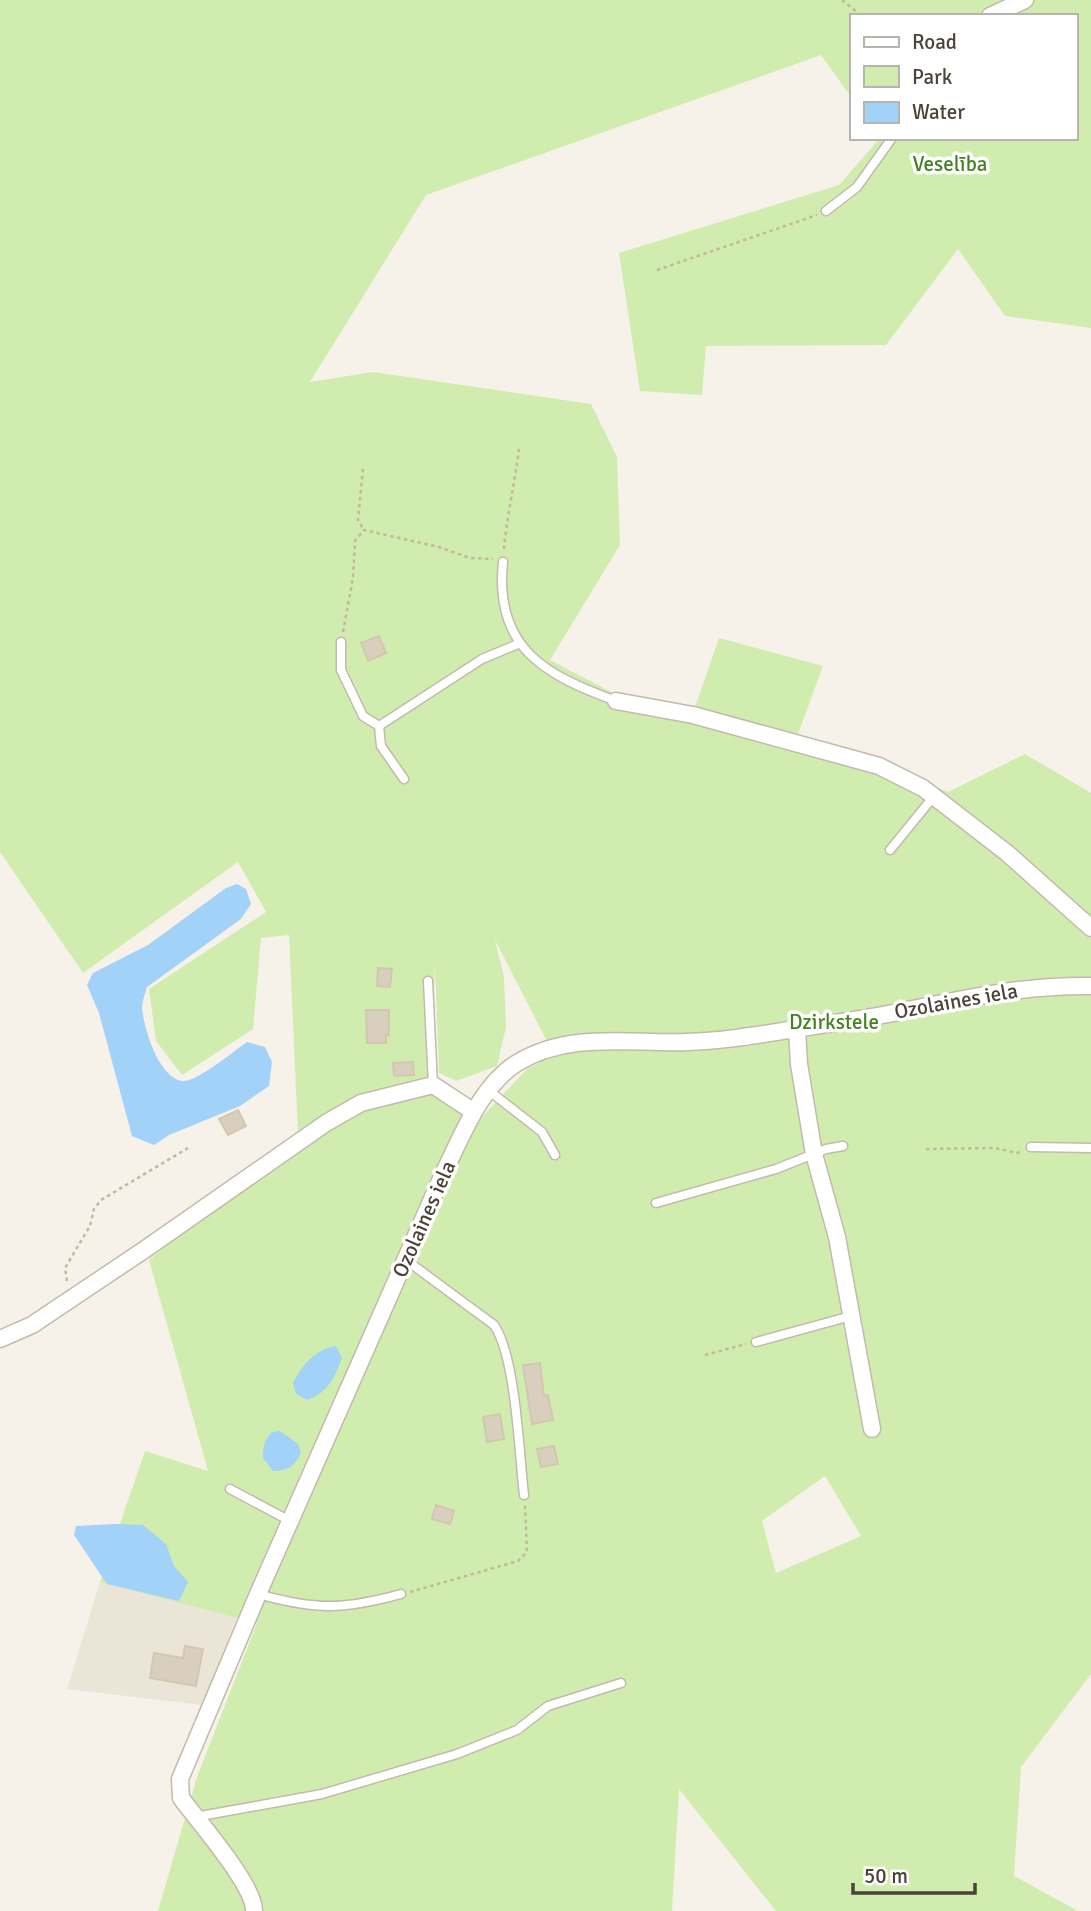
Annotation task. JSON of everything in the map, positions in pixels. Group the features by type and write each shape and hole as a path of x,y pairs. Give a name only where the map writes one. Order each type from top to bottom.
{"street":[{"path":"994,14 1025,0"},
{"path":"616,701 693,715 879,766 923,788 1007,853 1091,928"},
{"name":"Ozolaines iela","path":"254,1911 247,1886 181,1798 180,1779 258,1594 444,1172 488,1090 515,1064 557,1045 612,1040 731,1040 900,1012 975,995 1052,985 1091,986"},
{"path":"797,1028 799,1064 814,1154 836,1237 872,1429"},
{"path":"0,1339 32,1325 81,1293 326,1123 361,1103 433,1085 474,1112"}],"lane":[{"path":"827,211 857,187 891,140"},
{"path":"503,562 500,585 504,613 518,644 555,675 616,701"},
{"path":"341,642 341,670 363,716 379,726"},
{"path":"379,726 482,659 518,644"},
{"path":"379,726 381,746 404,779"},
{"path":"890,850 933,796"},
{"path":"428,981 433,1085"},
{"path":"488,1090 542,1132 555,1155"},
{"path":"656,1203 776,1169 843,1146"},
{"path":"1031,1147 1091,1148"},
{"path":"406,1260 494,1325 501,1336 509,1364 524,1495"},
{"path":"756,1342 851,1316"},
{"path":"230,1489 290,1521"},
{"path":"258,1594 291,1603 326,1607 359,1605 401,1594"},
{"path":"195,1817 323,1794 457,1754 517,1730 548,1706 621,1683"}],"path":[{"path":"842,0 860,14"},
{"path":"657,270 827,211"},
{"path":"363,469 358,520 365,530 439,547 470,558 491,558 503,562 519,449"},
{"path":"341,642 353,578 355,541 365,530"},
{"path":"926,1149 995,1148 1017,1153 1031,1147"},
{"path":"81,1293 66,1280 65,1268 90,1227 94,1209 102,1200 188,1148"},
{"path":"705,1355 756,1342"},
{"path":"401,1594 518,1561 527,1552 524,1495"}],"shaded area":[{"path":"100,1582 237,1617 202,1705 67,1689"}],"green space":[{"path":"0,0 1091,0 1091,328 1005,316 958,249 886,345 706,346 702,395 640,391 619,253 839,185 878,140 1077,140 1077,14 850,14 850,96 821,55 426,195 310,382 373,372 591,404 617,457 620,545 550,660 615,694 694,710 719,638 823,666 798,734 948,792 1025,754 1091,793 1091,1674 1021,1767 1014,1876 1078,1911 776,1911 679,1789 672,1911 158,1911 197,1777 257,1623 100,1582 145,1451 208,1471 149,1260 298,1134 289,935 261,938 253,1029 182,1075 156,1041 149,989 266,912 238,862 83,973 0,852","holes":["495,940 554,1055 527,1069 480,1119 430,1086 435,966 439,1073 456,1081 497,1066 506,1027 504,977","825,1476 861,1536 776,1573 762,1521"]}],"water":[{"path":"237,884 246,889 251,904 241,919 147,987 142,1005 143,1017 159,1061 173,1078 182,1081 196,1077 247,1042 265,1047 272,1062 269,1086 240,1106 169,1135 154,1145 132,1136 99,1013 87,985 93,973 148,945 226,888"},
{"path":"336,1346 342,1358 326,1388 307,1400 296,1394 293,1383 305,1365 322,1351"},
{"path":"280,1431 298,1444 301,1453 290,1467 273,1471 263,1458 264,1447 272,1432"},
{"path":"143,1525 166,1544 174,1566 188,1582 179,1601 107,1584 74,1535 76,1526"}],"building":[{"path":"379,636 386,653 368,661 361,643"},
{"path":"378,968 392,969 390,987 377,986"},
{"path":"366,1010 389,1010 389,1035 386,1035 386,1043 367,1043"},
{"path":"413,1062 414,1075 394,1076 393,1063"},
{"path":"238,1110 246,1126 228,1135 219,1119"},
{"path":"540,1363 544,1396 548,1395 553,1420 532,1424 523,1365"},
{"path":"500,1414 504,1439 487,1442 483,1417"},
{"path":"554,1446 558,1464 541,1467 537,1449"},
{"path":"436,1505 454,1511 450,1524 432,1519"},
{"path":"185,1646 203,1649 196,1686 150,1678 154,1653 183,1658"}],"park label":[{"name":"Veselība","path":"950,164"},
{"name":"Dzirkstele","path":"834,1022"}]}
